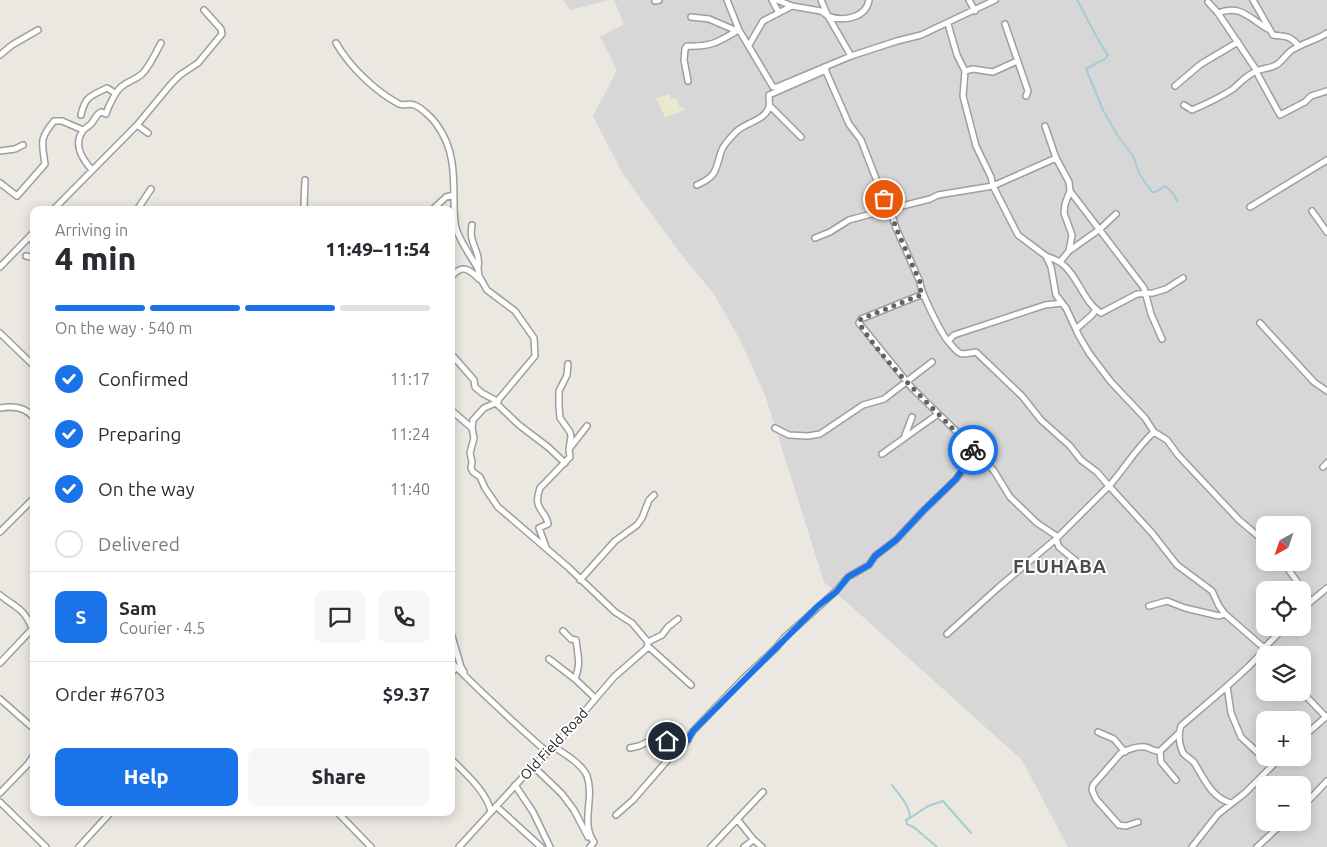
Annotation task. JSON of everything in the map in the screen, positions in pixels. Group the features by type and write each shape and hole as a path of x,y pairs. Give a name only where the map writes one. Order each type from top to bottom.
{"street":[{"path":"727,0 737,31"},
{"path":"772,0 779,13"},
{"path":"777,0 792,6 821,11 828,16 841,19 853,18 868,5 869,0"},
{"path":"822,0 828,16 851,56"},
{"path":"969,0 975,11"},
{"path":"801,137 770,106 769,95 851,56 921,35 948,24 995,0"},
{"path":"1208,2 1218,13 1257,70 1280,116 1305,102 1311,96 1327,92"},
{"path":"1250,15 1254,2"},
{"path":"1254,2 1268,29"},
{"path":"749,45 760,25 792,6"},
{"path":"57,206 137,124 171,84 180,75 198,63 222,34 221,29 204,10"},
{"path":"1218,13 1230,10 1244,12 1268,29 1273,35 1292,38 1299,46"},
{"path":"691,17 709,19 737,31 749,45 768,80 774,87 825,69"},
{"path":"948,24 965,71 962,96 978,153 990,177 992,186 1018,235 1046,256 1060,262 1101,313 1137,294 1159,292 1183,278"},
{"path":"1005,24 1028,90 1026,96"},
{"path":"0,55 12,45 38,30"},
{"path":"688,81 684,60 685,48 687,46 710,46 737,31"},
{"path":"1184,105 1192,110 1201,106 1231,90 1250,74 1261,68 1278,64 1284,56 1299,46 1327,33"},
{"path":"1175,86 1201,64 1238,42"},
{"path":"336,43 341,52 364,78 382,93 403,105 417,107 437,124 450,147 454,167 455,206"},
{"path":"92,170 83,160 78,145 83,130 92,123 97,114 101,112 106,114 113,102 115,93 120,88 136,80 144,72 161,44"},
{"path":"965,71 994,72 1017,61"},
{"path":"825,69 849,124 861,140 920,282 920,289 941,333 959,354 966,356 976,352 1022,396 1041,420 1070,446 1081,460 1097,472 1152,533 1177,565 1212,590 1225,614 1258,646"},
{"path":"80,115 85,100 89,96 107,88 115,93"},
{"path":"698,185 714,175 723,146 738,130 763,115 770,106"},
{"path":"0,183 17,196 39,173 46,164 42,148 43,140 46,131 54,121 62,121 83,130"},
{"path":"137,124 148,133"},
{"path":"1044,126 1056,158 1069,182 1070,191 1064,213 1072,235 1069,252"},
{"path":"0,151 15,149 23,145"},
{"path":"814,238 830,232 849,220 930,199 938,195 992,186 1056,158"},
{"path":"1250,207 1327,160"},
{"path":"304,206 305,180"},
{"path":"140,206 151,189"},
{"path":"1070,191 1100,229 1123,263 1137,277 1146,293 1151,314 1162,339"},
{"path":"436,206 446,197 454,196"},
{"path":"1312,211 1327,232"},
{"path":"455,212 456,229 478,269 486,290 515,311 534,338 535,356 498,402 492,403 478,413 473,420 474,438 470,453 471,468 480,477 498,507 570,568 614,612 632,623 650,648 691,685"},
{"path":"1060,262 1069,252 1100,229 1116,214"},
{"path":"472,225 470,235 477,251 478,269"},
{"path":"0,267 30,236"},
{"path":"26,256 30,257"},
{"path":"1046,256 1051,267 1056,296 1066,308 1089,353 1112,382 1145,418 1154,432 1167,440 1178,455 1239,520 1256,534"},
{"path":"455,272 465,268 470,270 482,282"},
{"path":"923,294 859,321 861,327 908,382 994,472 1010,497 1037,523 1057,538 1059,547 1086,570"},
{"path":"948,341 954,336 1032,309 1053,303 1062,303"},
{"path":"1076,329 1096,309"},
{"path":"1260,323 1314,382 1327,391"},
{"path":"0,333 30,362"},
{"path":"455,358 474,380 475,387 489,398 498,402 497,404 519,425 548,447 565,463"},
{"path":"775,428 788,435 808,436 820,434 863,405 880,402 932,362"},
{"path":"546,547 539,528 548,524 548,520 538,505 538,494 540,488 570,457 570,432 560,418 559,407 559,391 567,375 568,364"},
{"path":"0,408 8,406 19,407 30,414"},
{"path":"455,413 472,428"},
{"path":"882,454 938,414"},
{"path":"904,438 912,417"},
{"path":"569,449 587,426"},
{"path":"947,634 1057,538 1122,472 1133,454 1154,432"},
{"path":"616,815 633,800 678,748 684,745 693,731 784,638 836,592 848,577 869,565 875,556 896,540 956,479 966,464 970,461 983,461"},
{"path":"580,580 615,541 637,525 649,500 654,495"},
{"path":"0,532 30,502"},
{"path":"1311,601 1327,588"},
{"path":"0,595 20,608 30,622"},
{"path":"1149,606 1167,601 1185,608 1219,616 1225,614"},
{"name":"Old Field Road","path":"459,847 533,766 554,747 614,677 678,619"},
{"path":"0,663 30,630"},
{"path":"563,630 571,639 576,640 580,658 575,679"},
{"path":"1269,646 1277,636"},
{"path":"455,647 465,674"},
{"path":"548,658 575,679 595,698"},
{"path":"1138,822 1126,826 1119,825 1096,799 1092,790 1095,781 1125,752 1142,747 1160,751 1179,732 1181,726 1256,659"},
{"path":"456,667 465,674 485,697 547,752"},
{"path":"1227,686 1231,713 1241,737 1256,752"},
{"path":"0,699 30,725"},
{"path":"1311,701 1326,716 1311,730"},
{"path":"1098,732 1114,739 1125,752"},
{"path":"1179,732 1183,752 1192,760 1200,774 1217,795 1231,803"},
{"path":"630,748 654,739 667,741 672,739 688,740"},
{"path":"554,747 575,762 586,775 589,785 588,834 592,845"},
{"path":"1160,751 1161,762 1176,780"},
{"path":"0,792 30,761"},
{"path":"455,764 484,795 490,804 491,812"},
{"path":"533,766 562,794 574,810 592,845"},
{"path":"1192,847 1211,821 1245,793 1271,766"},
{"path":"1311,798 1327,781"},
{"path":"515,785 533,812 550,847"},
{"path":"711,847 763,792"},
{"path":"0,802 46,847"},
{"path":"496,806 541,847"},
{"path":"79,847 107,816"},
{"path":"341,816 371,847"},
{"path":"737,819 762,847"},
{"path":"1257,847 1274,831"},
{"path":"744,847 752,842 753,839"}],"shaded area":[{"path":"563,0 610,0 570,10"},
{"path":"614,0 1327,0 1327,847 1068,847 1022,760 824,582 765,395 740,340 714,294 679,252 623,174 593,116 617,70 600,37 624,24"}],"green space":[{"path":"670,94 671,99 676,98 679,106 686,110 665,117 656,98"}],"waterway":[{"path":"1077,0 1108,55 1105,59 1086,69 1104,112 1118,136 1133,156 1140,175 1152,192 1156,192 1165,186 1171,191 1178,202"},
{"path":"892,785 904,800 910,814 910,818 906,820 907,824 915,828 937,847"},
{"path":"910,818 928,806 943,801 971,833"}],"way so far":[{"path":"884,199 916,272 923,294 861,319 859,323 912,388 973,450"}],"district":[{"name":"FLUHABA","path":"1060,566"}],"route":[{"path":"667,741 672,739 688,740 693,731 784,638 836,592 848,577 869,565 875,556 896,540 961,474 966,464 970,461 983,461 973,450"}]}
